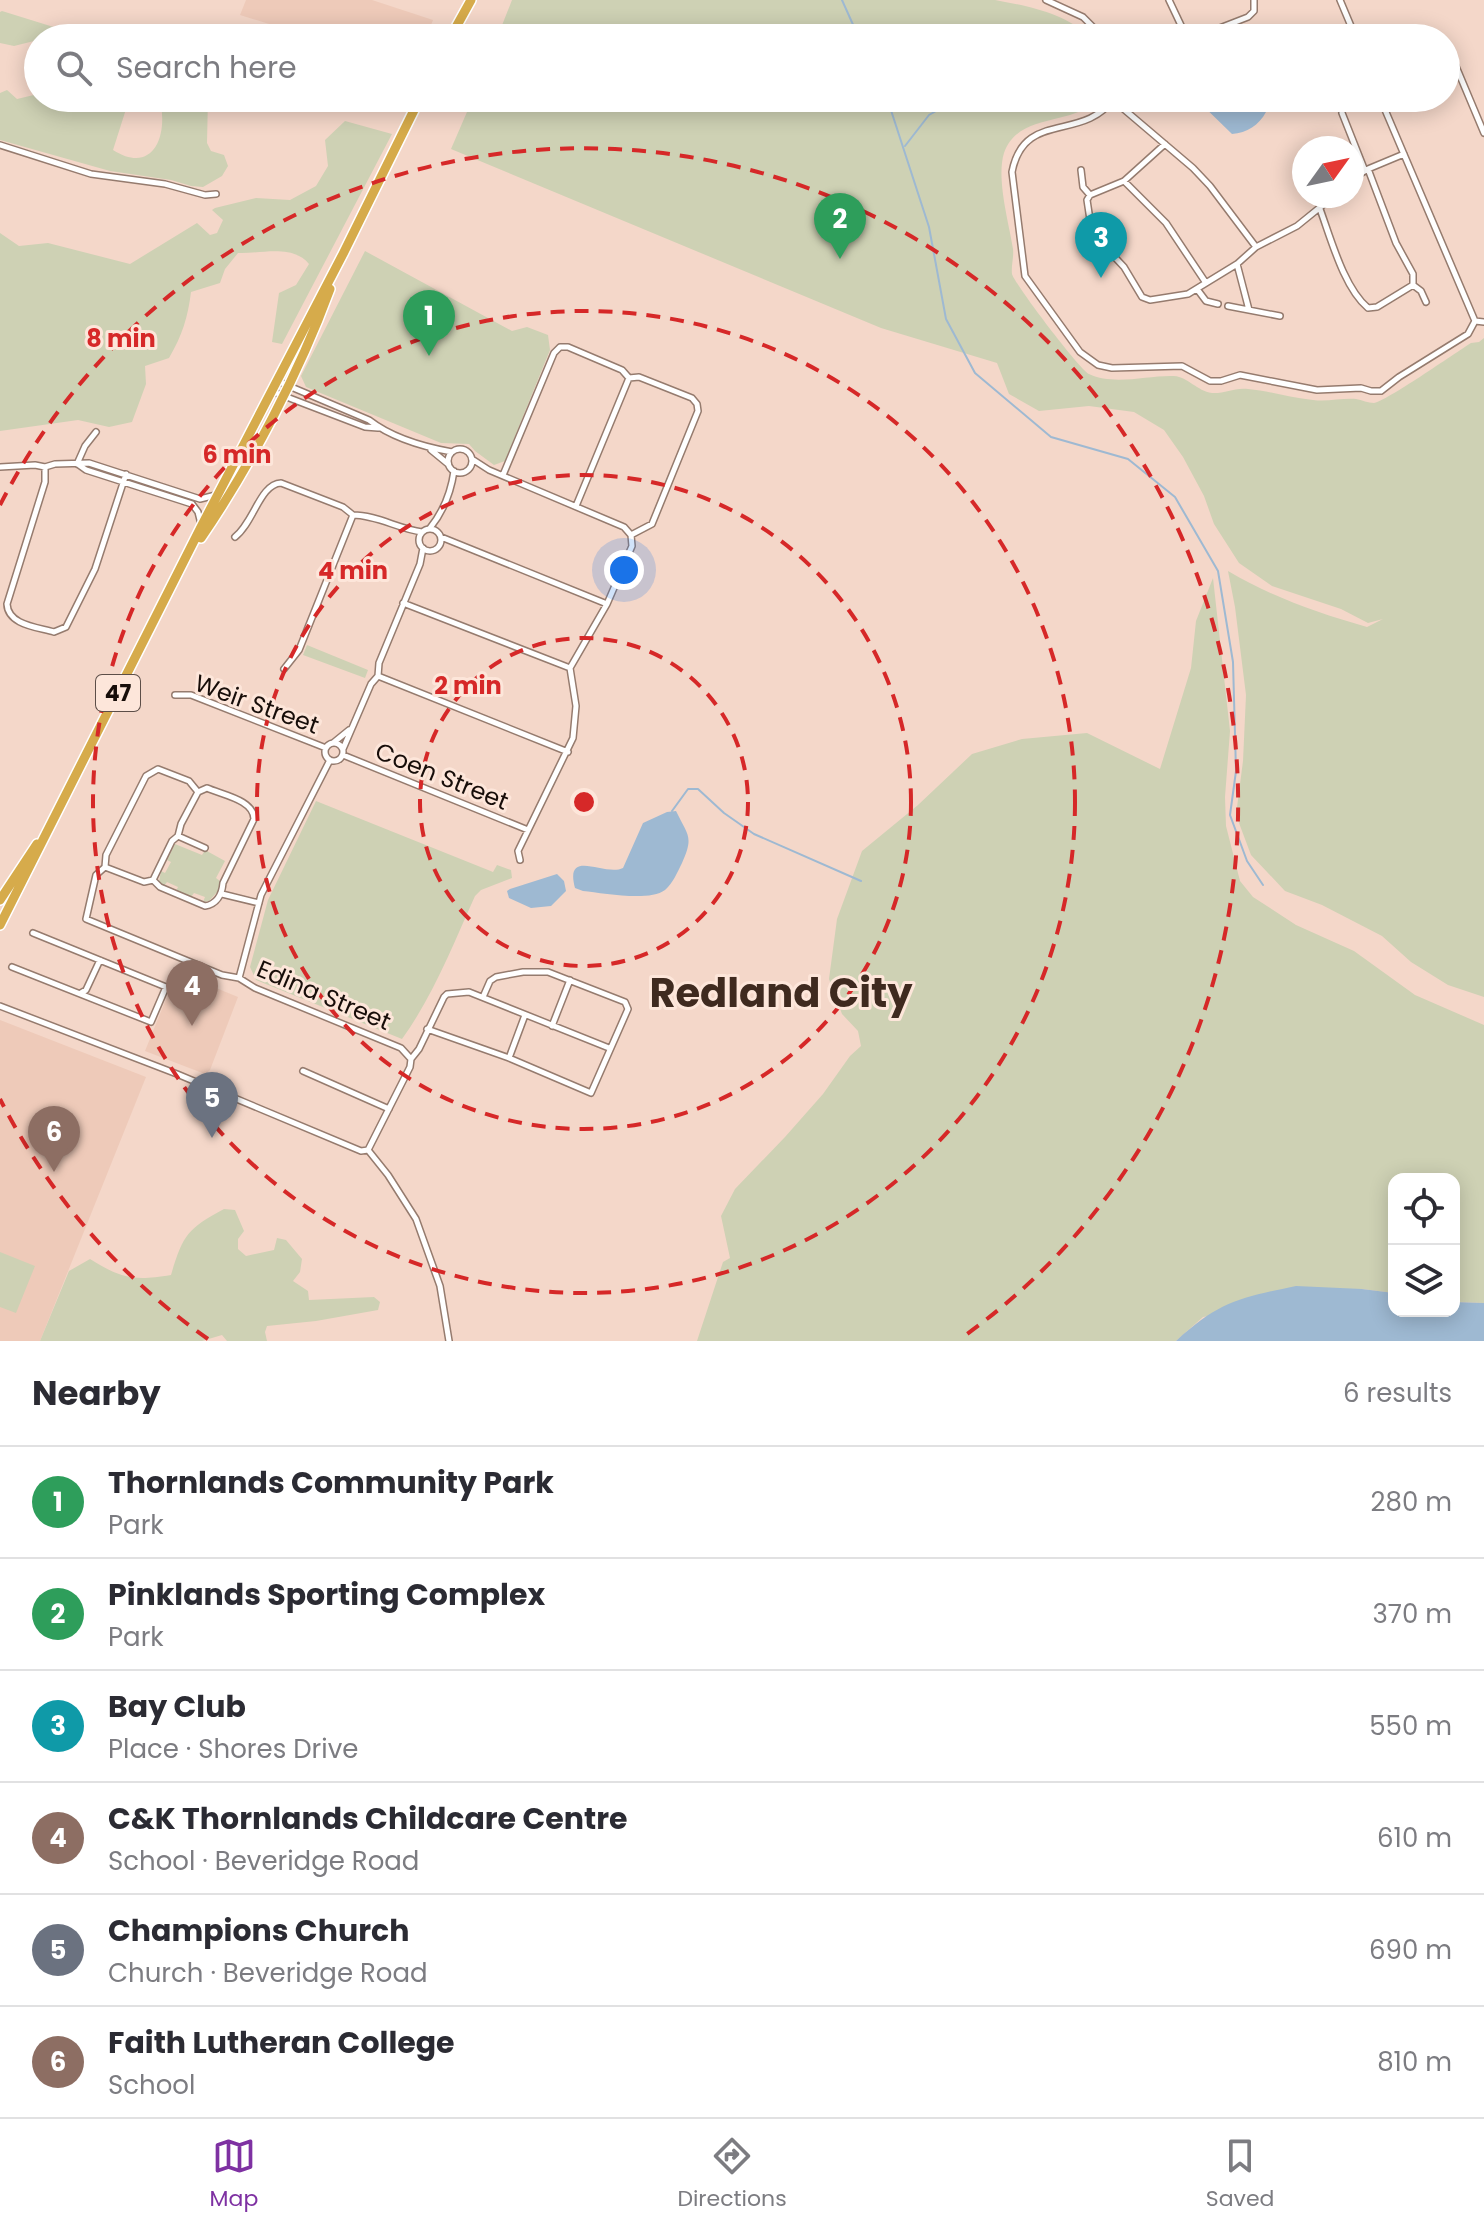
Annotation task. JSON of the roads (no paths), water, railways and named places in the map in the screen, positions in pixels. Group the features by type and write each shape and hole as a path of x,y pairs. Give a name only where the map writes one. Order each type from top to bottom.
{"highway":[{"path":"457,24 468,3"},
{"name":"47","path":"0,925 413,112"},
{"name":"47","path":"183,563 254,450 282,396 318,323 343,254"},
{"name":"47","path":"0,900 52,821"}],"street":[{"path":"1046,0 1083,17 1090,24"},
{"path":"1169,0 1180,24"},
{"path":"1230,24 1248,17 1254,11 1254,0"},
{"path":"1340,0 1350,24"},
{"path":"1460,76 1484,133"},
{"path":"1100,112 1091,120 1047,130 1029,139 1014,159 1012,172 1025,276 1089,360 1112,368 1182,366 1210,381 1240,375 1317,390 1361,388 1381,391 1468,334 1475,321"},
{"path":"1129,112 1210,186 1256,247"},
{"path":"1386,112 1475,321"},
{"path":"1342,113 1396,243 1413,274 1413,285"},
{"path":"1165,144 1124,181 1090,195 1087,200 1092,233 1124,267 1142,297 1150,300 1178,298 1197,289 1237,264 1256,247 1297,226 1320,209 1344,272 1361,303 1368,308 1377,307 1413,285"},
{"path":"0,145 91,174 165,184 205,195 216,194"},
{"path":"1366,170 1404,154"},
{"path":"1081,170 1083,187 1090,195"},
{"path":"1124,181 1166,223 1206,283"},
{"path":"1237,264 1249,310"},
{"path":"1413,285 1421,291 1426,302"},
{"path":"1197,289 1206,301 1218,304"},
{"path":"1228,306 1280,316"},
{"path":"1475,321 1484,322"},
{"path":"503,476 557,349 568,347 622,370 629,378"},
{"path":"629,378 639,377 692,398 698,411 652,524 631,535"},
{"path":"576,506 629,378"},
{"path":"277,381 428,448 452,452 466,450 472,459 489,470 624,527 631,535 632,546 607,604 570,668 576,725 568,752 518,851 520,860"},
{"path":"271,391 365,427 379,428"},
{"path":"77,464 96,432"},
{"path":"428,448 454,471 462,473"},
{"path":"449,464 452,452"},
{"path":"470,468 472,459"},
{"path":"0,467 89,463 200,499 218,494"},
{"path":"77,464 86,470 192,504 202,525"},
{"path":"45,467 45,482 7,612 12,619 54,632 66,627 95,569 126,474"},
{"path":"235,537 245,529 267,487 274,483 343,507 353,515 422,532 430,529 439,517 452,486 462,473 470,468 489,470"},
{"path":"452,486 454,471"},
{"path":"284,669 299,650 353,515"},
{"path":"439,517 440,545"},
{"path":"330,760 339,760 350,729 371,684 378,676 379,663 420,564 423,548 419,540 402,529"},
{"path":"430,529 607,604"},
{"path":"419,540 422,532"},
{"path":"420,564 440,545 454,541"},
{"path":"423,548 434,550"},
{"path":"403,603 570,668"},
{"path":"0,614 7,612"},
{"path":"378,676 568,752"},
{"name":"Weir Street","path":"175,695 191,695 326,748"},
{"path":"330,760 325,753 326,748 350,729"},
{"path":"333,743 343,752"},
{"name":"Coen Street","path":"343,752 528,830"},
{"path":"239,978 259,903 330,760"},
{"path":"153,880 144,882 105,867 106,855 151,771 158,769 189,781 198,792"},
{"path":"207,788 249,805 254,811 254,819 223,883 222,894 212,905 205,906 160,887 153,880 198,792 207,788"},
{"path":"178,836 205,848"},
{"name":"Edina Street","path":"105,867 96,875 86,919 208,969 239,978 255,988 401,1048 411,1059"},
{"path":"222,894 259,903"},
{"path":"12,967 151,1022 166,987 33,933"},
{"path":"80,994 86,990 100,960"},
{"path":"427,1029 509,1058 591,1093 609,1048 618,1035 628,1005 548,972 496,977 490,981 483,997"},
{"path":"552,1026 570,980"},
{"path":"368,1150 410,1067 411,1059 447,994 469,992 609,1048"},
{"path":"0,1006 177,1074 361,1151 368,1150"},
{"path":"509,1058 525,1015"},
{"path":"303,1071 389,1109"},
{"path":"368,1150 416,1219 440,1286 449,1341"}],"water":[{"path":"1209,112 1266,112 1252,128 1232,134"},
{"path":"676,811 689,841 677,874 665,890 658,894 637,896 575,888 575,869 581,866 623,868 643,823"},
{"path":"557,874 564,881 566,891 551,906 531,908 509,898 507,891 510,889"},
{"path":"1296,1286 1388,1292 1388,1317 1460,1317 1460,1302 1484,1303 1484,1341 1176,1341 1218,1309 1259,1294"}],"waterway":[{"path":"842,0 853,24"},
{"path":"892,112 929,227 946,319 975,373 1051,437 1128,459 1175,497 1218,571 1233,662 1236,771 1230,815 1247,861 1263,885"},
{"path":"905,146 934,112"},
{"path":"672,811 688,789 698,789 724,813 754,834 861,881"}],"place":[{"name":"Pinklands Sporting Complex","path":"840,259"},
{"name":"Bay Club","path":"1101,278"},
{"name":"Thornlands Community Park","path":"429,356"},
{"name":"C&K Thornlands Childcare Centre","path":"192,1026"},
{"name":"Champions Church","path":"212,1138"},
{"name":"Faith Lutheran College","path":"54,1172"}],"district":[{"name":"Redland City","path":"781,993"}]}
